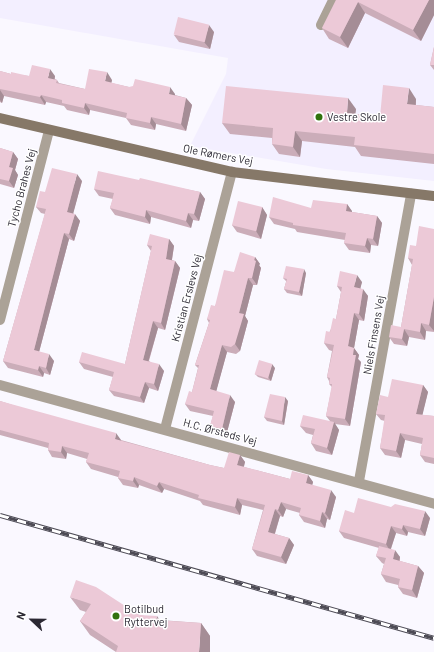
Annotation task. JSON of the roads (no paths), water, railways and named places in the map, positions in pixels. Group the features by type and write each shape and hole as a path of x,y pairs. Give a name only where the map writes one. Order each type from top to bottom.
{"street":[{"path":"321,25 333,0"},
{"name":"Ole Rømers Vej","path":"0,118 232,172 434,196"},
{"name":"Tycho Brahes Vej","path":"0,320 49,130"},
{"name":"Kristian Erslevs Vej","path":"165,429 232,172"},
{"name":"Niels Finsens Vej","path":"360,481 411,194"},
{"name":"H.C. Ørsteds Vej","path":"0,385 360,481 434,504"}],"railway":[{"path":"0,515 434,638"}],"place":[{"name":"Vestre Skole","path":"319,117"},
{"name":"Botilbud Ryttervej","path":"116,616"}]}
